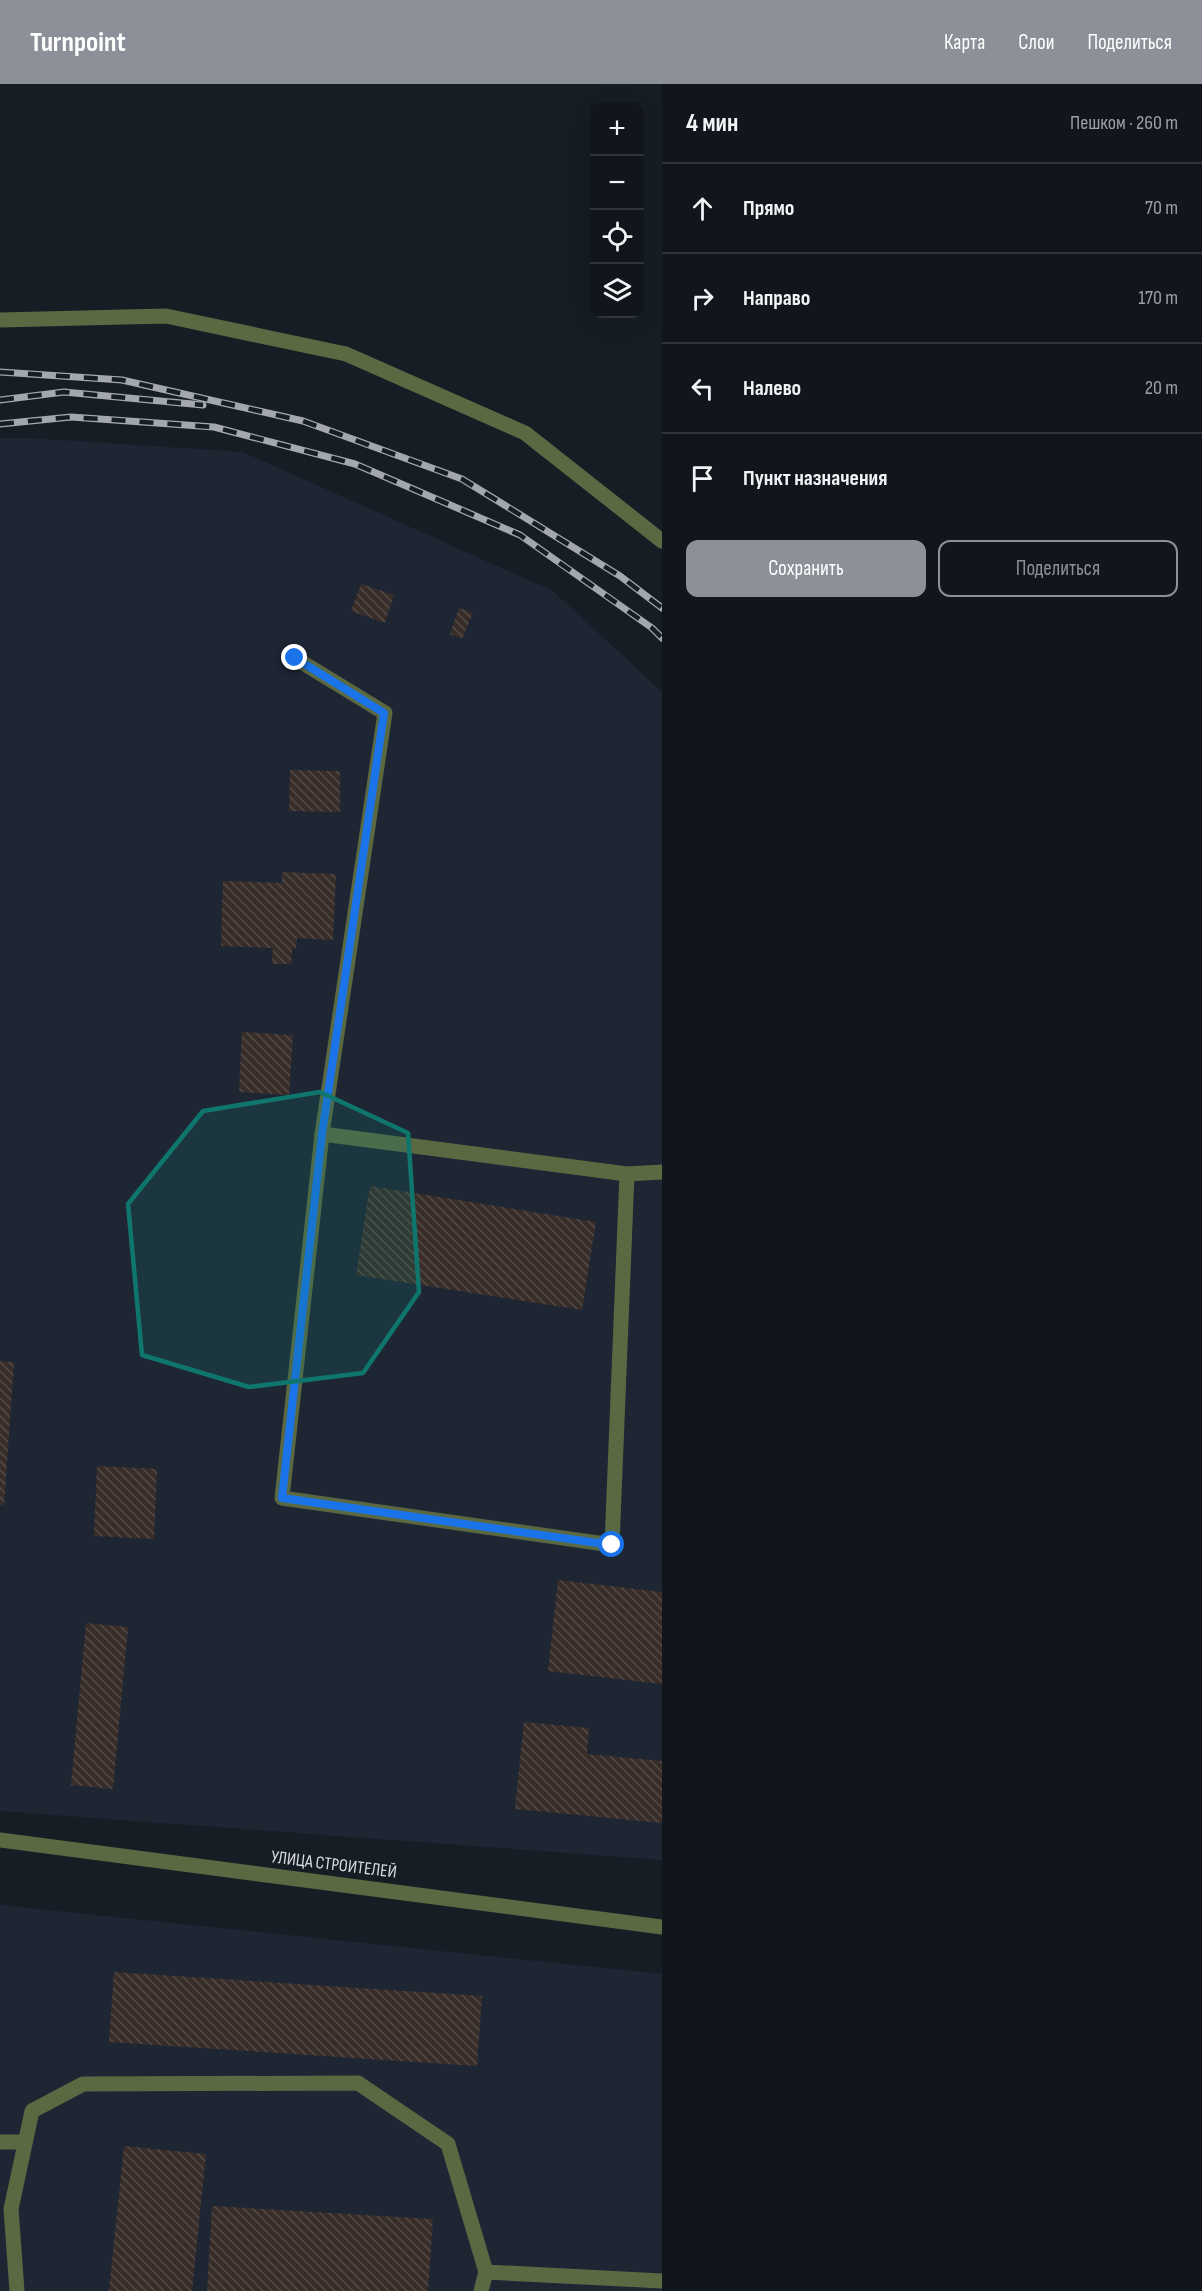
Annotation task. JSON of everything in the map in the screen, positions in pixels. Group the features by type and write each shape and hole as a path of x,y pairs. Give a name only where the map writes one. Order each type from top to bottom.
{"street":[{"path":"0,320 166,316 346,354 525,433 662,541"},
{"path":"295,658 384,713 322,1134 282,1498 612,1545 627,1174"},
{"path":"322,1134 627,1174 662,1172"},
{"name":"УЛИЦА СТРОИТЕЛЕЙ","path":"0,1840 662,1927"},
{"path":"17,2291 11,2209 32,2111 82,2084 358,2083 448,2144 486,2272 481,2291"},
{"path":"0,2142 25,2142"},
{"path":"486,2272 662,2281"}],"highlighted area":[{"path":"320,1092 408,1133 419,1292 363,1373 249,1387 142,1355 128,1204 203,1111"}],"shaded area":[{"path":"0,438 243,452 553,591 662,692 662,1860 0,1811"},
{"path":"0,1905 662,1974 662,2291 0,2291"}],"building":[{"path":"361,584 394,595 385,623 351,611"},
{"path":"459,608 473,613 462,639 450,634"},
{"path":"290,770 340,771 340,812 289,811"},
{"path":"282,872 336,874 333,940 297,938 296,949 292,949 291,964 272,964 273,948 221,946 223,881 282,883"},
{"path":"242,1032 293,1035 289,1095 239,1092"},
{"path":"370,1186 596,1222 582,1310 356,1275"},
{"path":"0,1361 14,1362 4,1505 0,1505"},
{"path":"97,1466 157,1469 154,1539 94,1536"},
{"path":"558,1580 662,1592 662,1684 548,1671"},
{"path":"86,1623 128,1627 113,1789 71,1785"},
{"path":"524,1722 589,1728 587,1754 662,1761 662,1823 515,1809"},
{"path":"114,1972 482,1996 477,2066 109,2042"},
{"path":"124,2146 206,2154 192,2291 109,2291"},
{"path":"212,2206 433,2219 428,2291 207,2291"}],"railway":[{"path":"0,372 122,380 303,421 462,479 620,576 662,608"},
{"path":"0,400 64,392 203,405"},
{"path":"0,424 71,417 214,427 355,464 520,535 652,628 662,638"}],"route":[{"path":"295,658 384,713 322,1134 282,1498 612,1545"}]}
